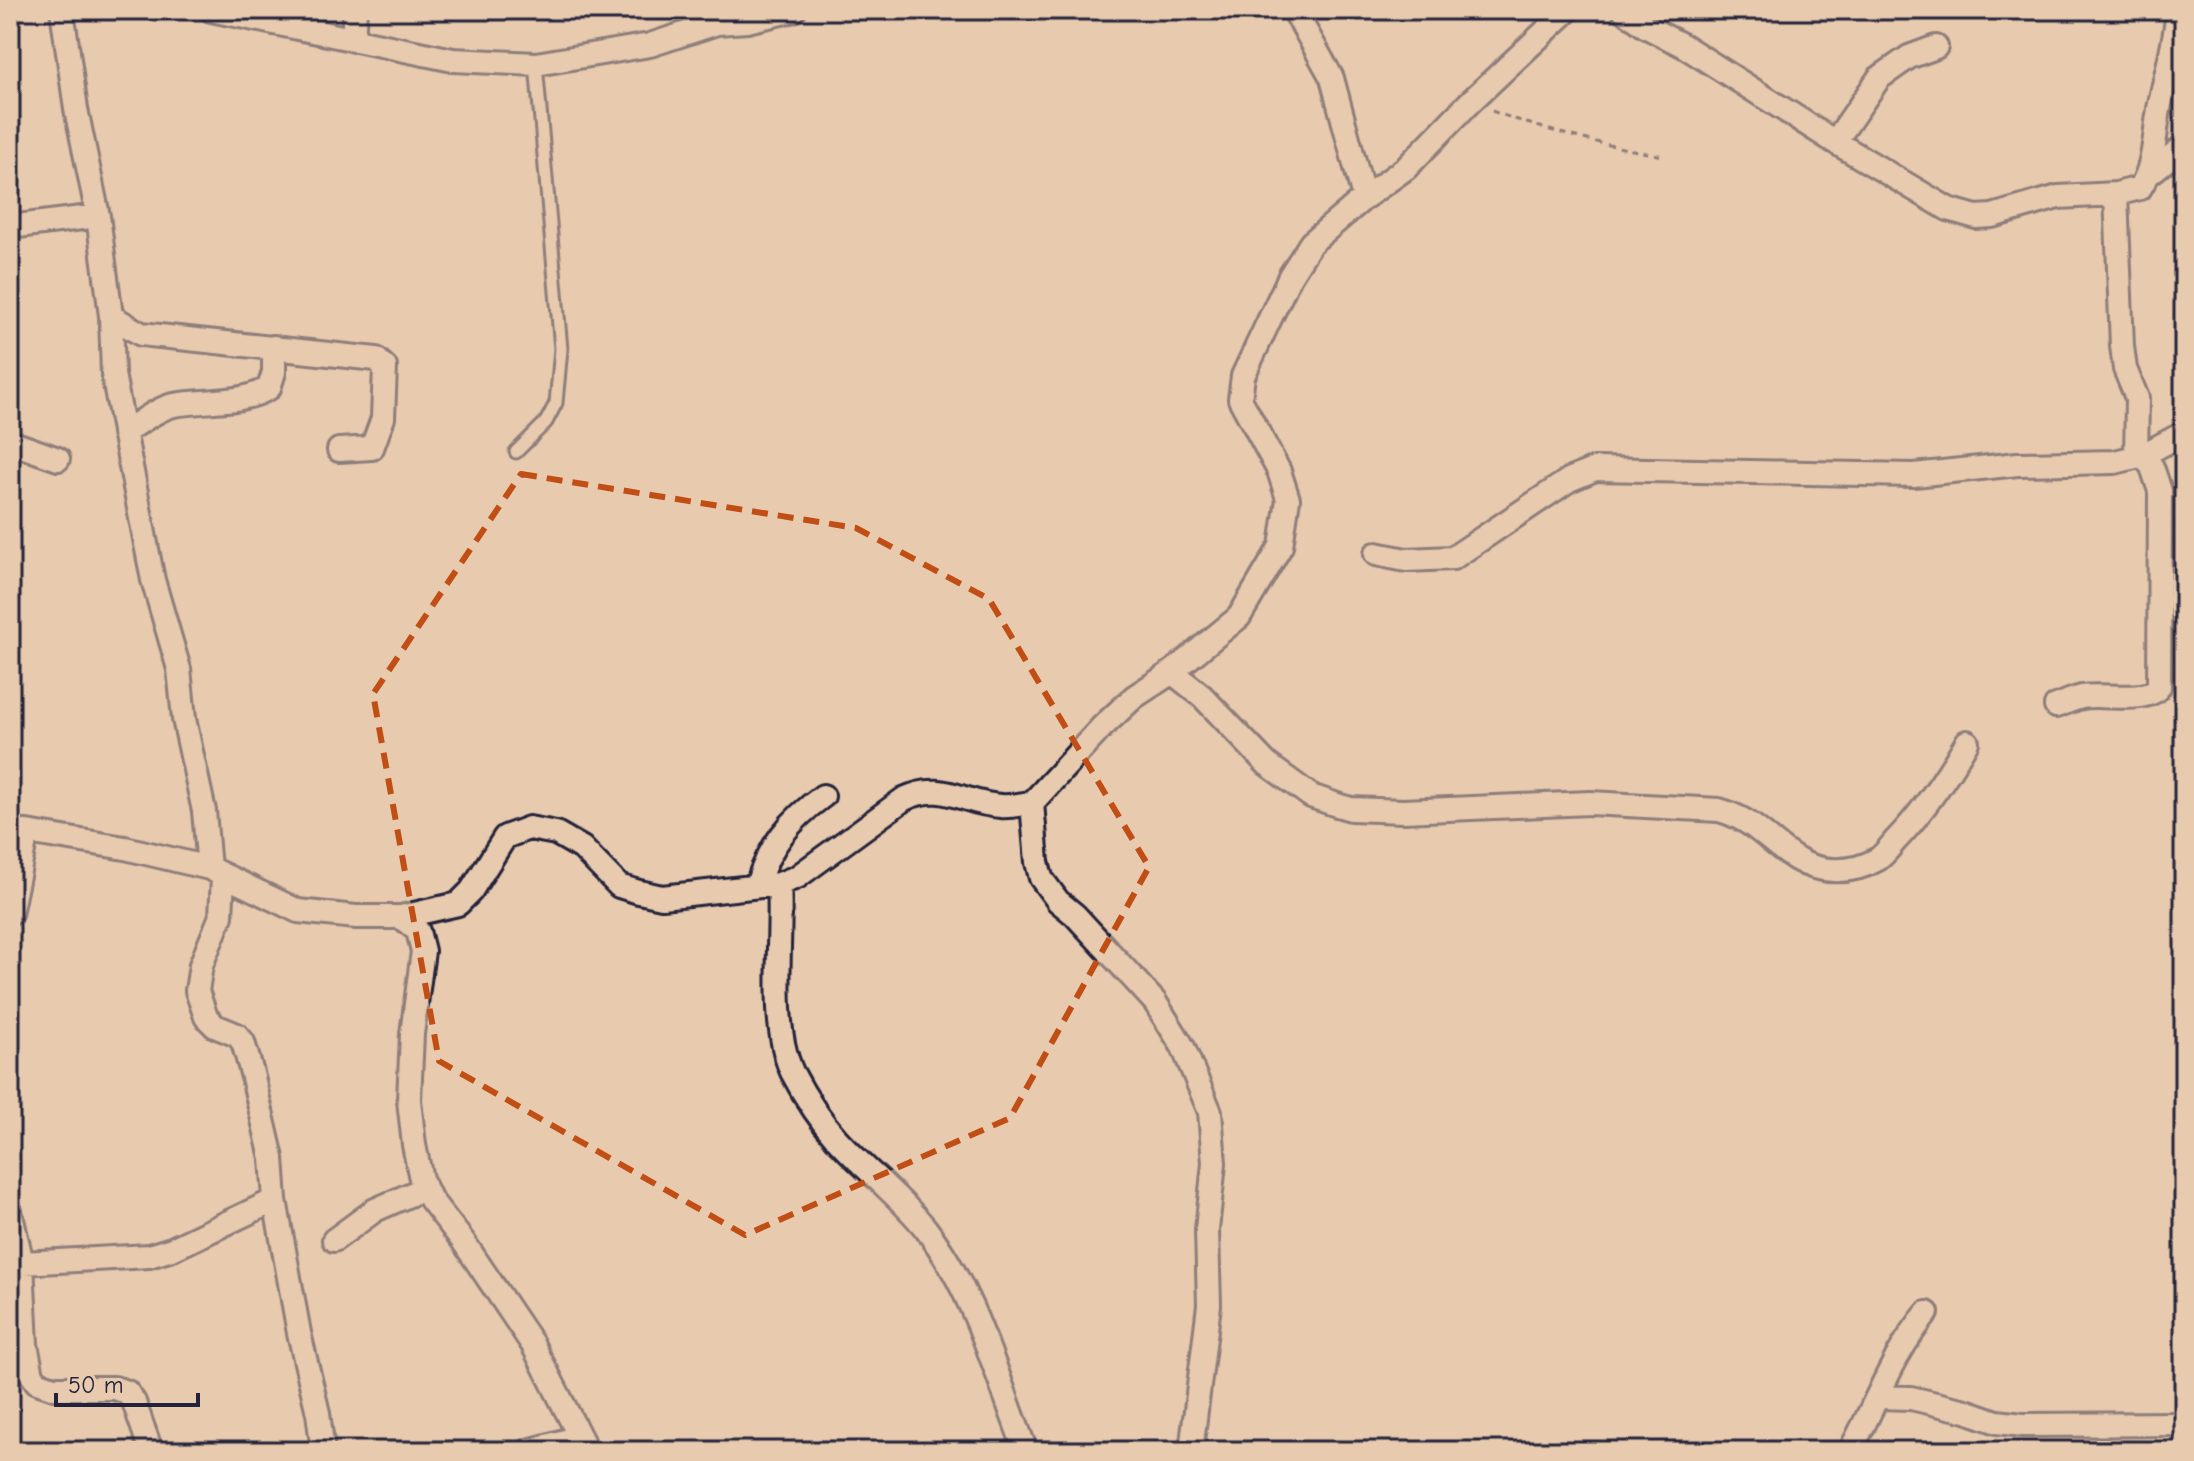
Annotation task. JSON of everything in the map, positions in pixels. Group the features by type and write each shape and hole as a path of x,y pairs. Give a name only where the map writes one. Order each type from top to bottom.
{"street":[{"path":"62,10 76,109 98,216 111,316 113,374 153,580 179,669 184,719 216,873 221,916 201,965 197,991 206,1017 215,1026 237,1035 243,1042 272,1158 275,1200 323,1451"},
{"path":"211,10 453,60 536,64 650,45 716,16 747,21 794,10"},
{"path":"353,40 355,10"},
{"path":"1294,10 1332,78 1364,198"},
{"path":"10,914 19,832 125,848 216,873 298,911 356,917 401,917 458,904 471,891 505,837 529,828 556,833 582,848 619,886 662,897 768,885 797,877 904,799 919,792 933,790 1001,806 1032,803 1134,697 1172,672 1239,617 1281,546 1288,499 1279,471 1240,399 1243,376 1290,276 1311,243 1364,198 1406,168 1470,102 1568,10"},
{"path":"1624,10 1645,26 1684,46 1948,209 1976,217 1992,216 2058,197 2116,194 2140,188 2149,174 2184,146"},
{"path":"2149,174 2159,106 2175,43 2178,10"},
{"path":"1835,142 1879,78 1909,57 1936,47"},
{"path":"2056,706 2083,696 2142,696 2155,692 2159,687 2160,491 2152,467 2139,456 2137,398 2125,369 2116,194"},
{"path":"10,227 98,216"},
{"path":"111,316 141,334 376,359 385,367 383,418 372,448 339,450"},
{"path":"124,433 172,405 212,403 259,394 269,388 274,372 274,347"},
{"path":"1376,554 1406,560 1453,558 1569,480 1595,469 1914,475 2018,464 2115,462 2139,456 2184,433"},
{"path":"10,442 58,459"},
{"path":"1172,672 1202,696 1267,764 1286,780 1321,800 1351,809 1403,811 1590,803 1719,810 1754,825 1796,858 1822,871 1862,866 1880,858 1916,819 1967,742"},
{"path":"823,796 801,811 769,851 768,885 785,1049 792,1071 834,1136 925,1228 956,1274 982,1329 1026,1451"},
{"path":"1032,803 1041,878 1058,901 1075,915 1155,1002 1183,1047 1210,1112 1214,1163 1207,1230 1209,1305 1191,1451"},
{"path":"401,917 418,931 423,951 413,1023 409,1100 414,1145 425,1188 533,1345 583,1444 528,1451"},
{"path":"334,1240 375,1210 425,1188"},
{"path":"22,1263 149,1256 172,1249 275,1200"},
{"path":"10,1211 22,1263 26,1345 32,1375 37,1382 54,1388 114,1388 127,1392 134,1402 151,1451"},
{"path":"1850,1451 1895,1358 1912,1329 1927,1313"},
{"path":"1878,1397 1911,1398 1997,1422 2023,1425 2184,1424"}],"lane":[{"path":"516,452 546,422 556,403 561,349 536,64"}],"path":[{"path":"1470,102 1540,129 1594,144 1663,156"}],"highlighted area":[{"path":"521,474 856,528 989,599 1149,867 1010,1118 745,1235 439,1061 373,694"}]}
